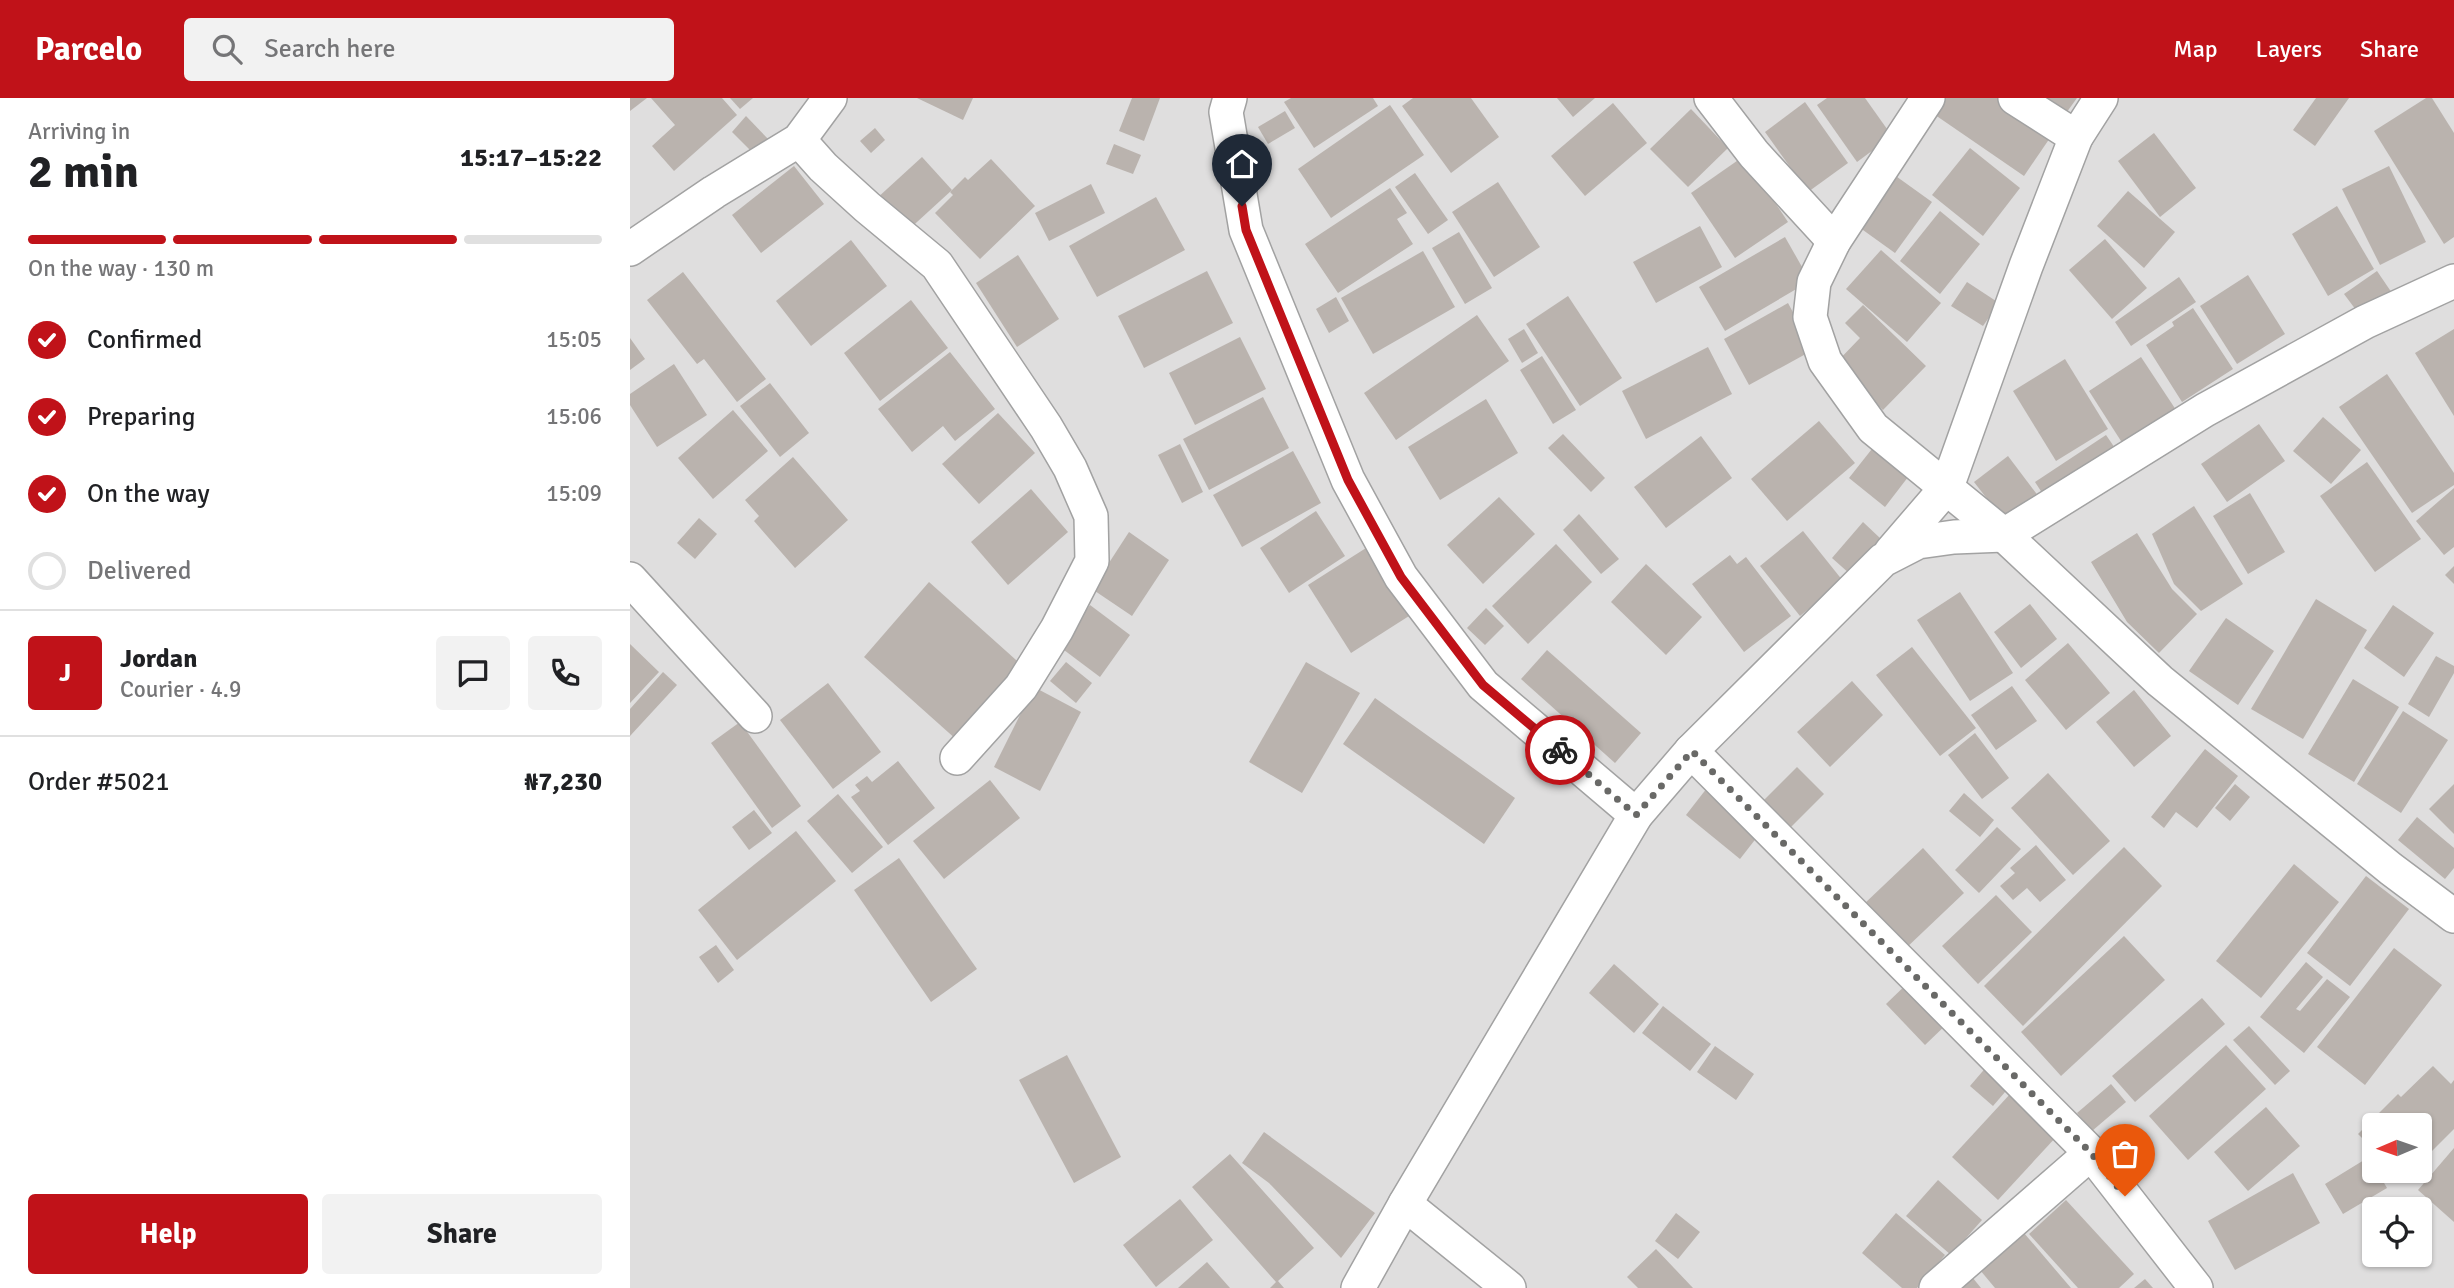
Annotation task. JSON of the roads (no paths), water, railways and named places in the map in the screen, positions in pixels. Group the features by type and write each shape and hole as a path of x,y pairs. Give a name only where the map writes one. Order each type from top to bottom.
{"street":[{"path":"630,249 714,192 799,140 830,98"},
{"path":"1230,98 1226,111 1246,230 1348,480 1401,577 1483,685 1636,815"},
{"path":"1711,98 1754,153 1834,241"},
{"path":"1928,98 1834,241 1814,282 1810,317 1825,361 1873,428 2004,536 2160,681 2380,860 2454,916"},
{"path":"2015,98 2076,137"},
{"path":"1359,1288 1405,1204 1636,815 1692,751 1884,560 1947,487 2026,266 2076,137 2101,98"},
{"path":"799,140 823,167 867,207 937,265 1046,427 1070,468 1091,516 1092,561 1057,629 1021,687 957,758"},
{"path":"1884,560 1918,542 1954,537 2004,536 2205,410 2365,323 2454,281"},
{"path":"630,579 755,716"},
{"path":"1692,751 2091,1153 2196,1288"},
{"path":"1936,1288 2091,1153"},
{"path":"1405,1204 1509,1288"}]}
